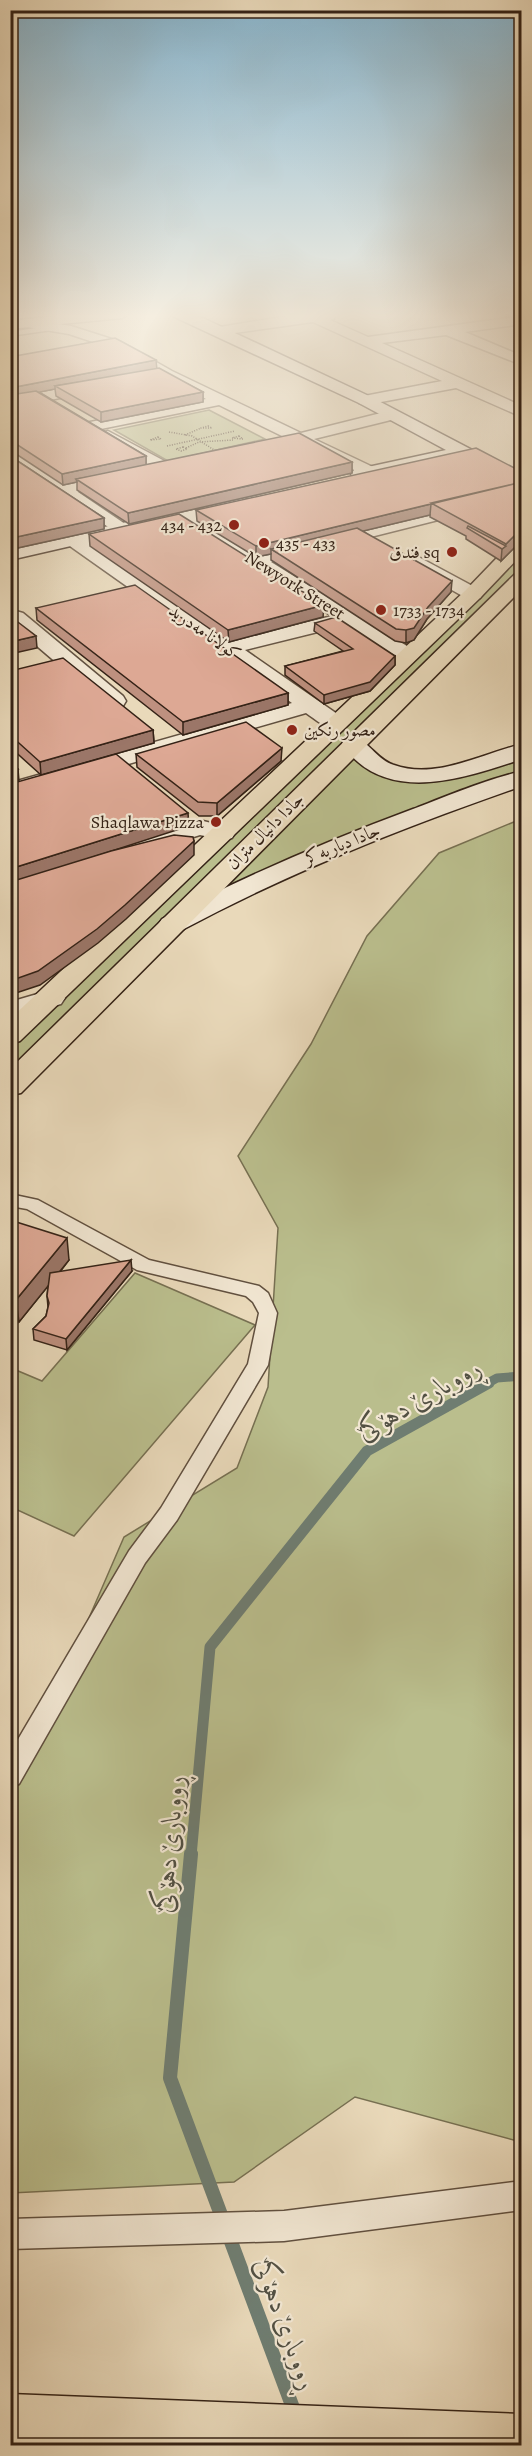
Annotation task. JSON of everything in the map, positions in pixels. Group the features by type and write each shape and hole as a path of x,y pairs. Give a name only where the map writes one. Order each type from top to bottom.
{"main road":[{"name":"جادا دانيال متران","path":"10,1035 473,594 522,543"},
{"name":"جادا دانيال متران","path":"10,1086 522,578"},
{"path":"10,2423 522,2443"}],"street":[{"path":"96,429 164,468"},
{"path":"281,429 369,472"},
{"path":"277,443 337,429"},
{"path":"419,429 521,485"},
{"path":"345,478 463,451"},
{"path":"10,455 122,528"},
{"path":"62,490 222,455"},
{"path":"255,560 364,533 521,485"},
{"path":"10,554 252,499"},
{"name":"Newyork Street","path":"182,515 408,655"},
{"path":"364,533 473,594"},
{"name":"كولانا مه‌درید","path":"74,540 335,723"},
{"path":"119,592 142,587"},
{"path":"13,617 39,611"},
{"path":"13,617 131,716"},
{"path":"227,648 350,618"},
{"path":"10,767 20,788 125,768 167,746 309,705"},
{"path":"149,731 167,746"},
{"path":"353,744 372,766 391,773 413,775 459,770 522,751"},
{"name":"جادا دیاربه‌كر","path":"169,926 252,882 336,846 522,778"},
{"path":"110,855 190,820 223,833"},
{"path":"10,1011 51,998"}],"lane":[{"path":"10,1200 33,1204 144,1265 252,1291 261,1298 268,1313 258,1365 169,1514 137,1557 10,1776"},
{"path":"10,2234 284,2226 522,2195"}],"path":[{"path":"185,435 200,429"},
{"path":"136,452 244,429"},
{"path":"165,430 195,439 222,455"},
{"path":"186,448 199,442 233,440"}],"green space":[{"path":"245,429 265,439 168,461 114,430"},
{"path":"521,546 521,575 11,1083 11,1039"},
{"path":"353,744 359,754 413,775 521,751 521,778 169,926"},
{"path":"521,819 521,2142 355,2097 234,2182 11,2193 11,1758 79,1641 124,1537 237,1468 268,1387 278,1228 238,1156 311,1044 367,936 439,853"},
{"path":"135,1273 255,1325 74,1536 11,1507 11,1368 42,1381"}],"building":[{"path":"10,429 100,429 146,456 62,474 10,440"},
{"path":"299,433 352,462 128,513 76,479"},
{"path":"476,448 522,472 522,482 256,546 196,510"},
{"path":"10,456 104,518 10,537"},
{"path":"522,482 522,528 506,544 431,503"},
{"path":"179,514 324,605 228,630 89,534"},
{"path":"468,526 506,546 502,549 467,528"},
{"path":"357,528 452,581 428,607 414,628 396,629 271,549"},
{"path":"135,585 288,693 183,722 36,608"},
{"path":"10,616 36,636 10,642"},
{"path":"336,617 395,656 370,682 324,695 285,666 353,649 315,623"},
{"path":"63,658 153,730 40,762 10,735 10,671"},
{"path":"246,722 282,748 217,803 198,802 136,754"},
{"path":"116,754 188,813 10,869 10,784"},
{"path":"10,762 18,769 10,771"},
{"path":"174,835 193,837 194,841 97,929 38,971 10,981 10,882 111,851"},
{"path":"10,1220 67,1238 16,1300 10,1297"},
{"path":"131,1260 66,1339 33,1329 46,1316 50,1273"}],"waterway":[{"name":"ڕووبارێ دهۆكێ","path":"486,1384 497,1378 522,1376"},
{"name":"ڕووبارێ دهۆكێ","path":"191,1856 210,1647 367,1451 489,1383"},
{"name":"ڕووبارێ دهۆكێ","path":"191,1854 170,2078 296,2416"}],"place":[{"name":"434 - 432","path":"234,525"},
{"name":"435 - 433","path":"264,543"},
{"name":"فندق sq","path":"452,552"},
{"name":"1733 - 1734","path":"381,610"},
{"name":"مصور رنكين","path":"292,730"},
{"name":"Shaqlawa Pizza","path":"216,822"}]}
